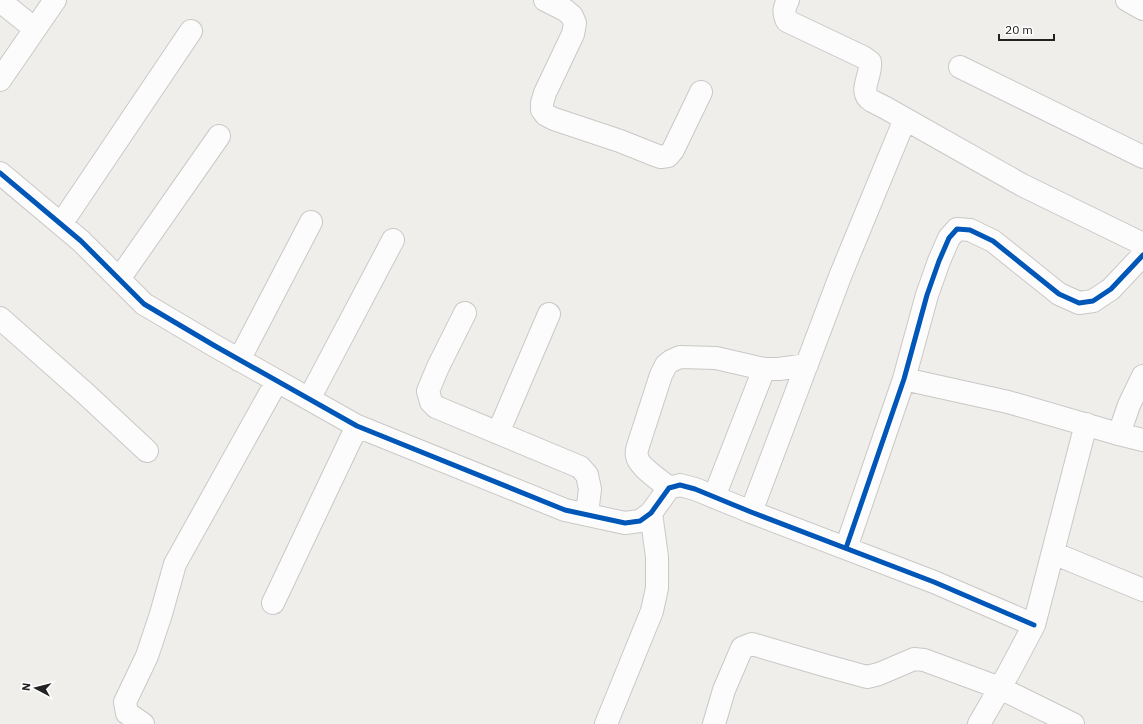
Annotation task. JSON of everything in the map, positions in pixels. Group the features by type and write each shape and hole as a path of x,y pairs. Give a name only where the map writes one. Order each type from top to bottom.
{"street":[{"path":"0,0 35,29"},
{"path":"0,80 55,0"},
{"path":"545,0 565,10 572,16 575,23 573,34 542,103 542,110 554,119 620,141 660,157 668,156 673,150 701,92"},
{"path":"788,0 784,15 787,21 863,57 870,62 871,68 865,88 866,95 871,100 1022,185 1143,244"},
{"path":"1128,0 1143,9"},
{"path":"61,224 191,31"},
{"path":"960,67 1143,157"},
{"path":"751,512 842,274 905,119"},
{"path":"119,279 219,136"},
{"path":"0,173 81,241 144,304 239,360 357,426 565,510 625,523 640,521 651,513 669,488 680,485 695,489 934,582 1034,625"},
{"path":"239,360 310,222"},
{"path":"846,548 904,379 927,294 938,261 949,238 958,229 970,230 993,241 1059,294 1079,303 1094,301 1111,289 1143,255"},
{"path":"309,399 393,240"},
{"path":"466,312 438,367 428,391 431,402 436,407 580,468 587,475 590,489 587,514"},
{"path":"498,433 549,314"},
{"path":"0,318 86,394 147,451"},
{"path":"669,488 638,461 636,455 661,375 666,365 680,357 716,358 764,369 779,369 807,365"},
{"path":"714,497 764,369"},
{"path":"1119,434 1128,404 1143,376"},
{"path":"904,379 1008,402 1143,440"},
{"path":"114,724 147,656 175,564 277,381"},
{"path":"979,724 1034,625 1086,424"},
{"path":"273,603 357,426"},
{"path":"606,724 652,611 657,588 657,557 651,513"},
{"path":"1053,553 1143,590"},
{"path":"714,724 724,690 742,648 752,644 867,677 879,674 914,659 924,660 1000,688 1073,724"},
{"path":"125,702 127,713 143,724"}],"cycle path":[{"path":"0,173 81,241 144,304 357,426 565,510 625,523 640,521 651,513 669,488 680,485 695,489 934,582 1034,625"},
{"path":"846,548 904,379 927,295 949,238 957,229 970,230 993,241 1059,294 1079,303 1093,301 1111,289 1143,255"}]}
